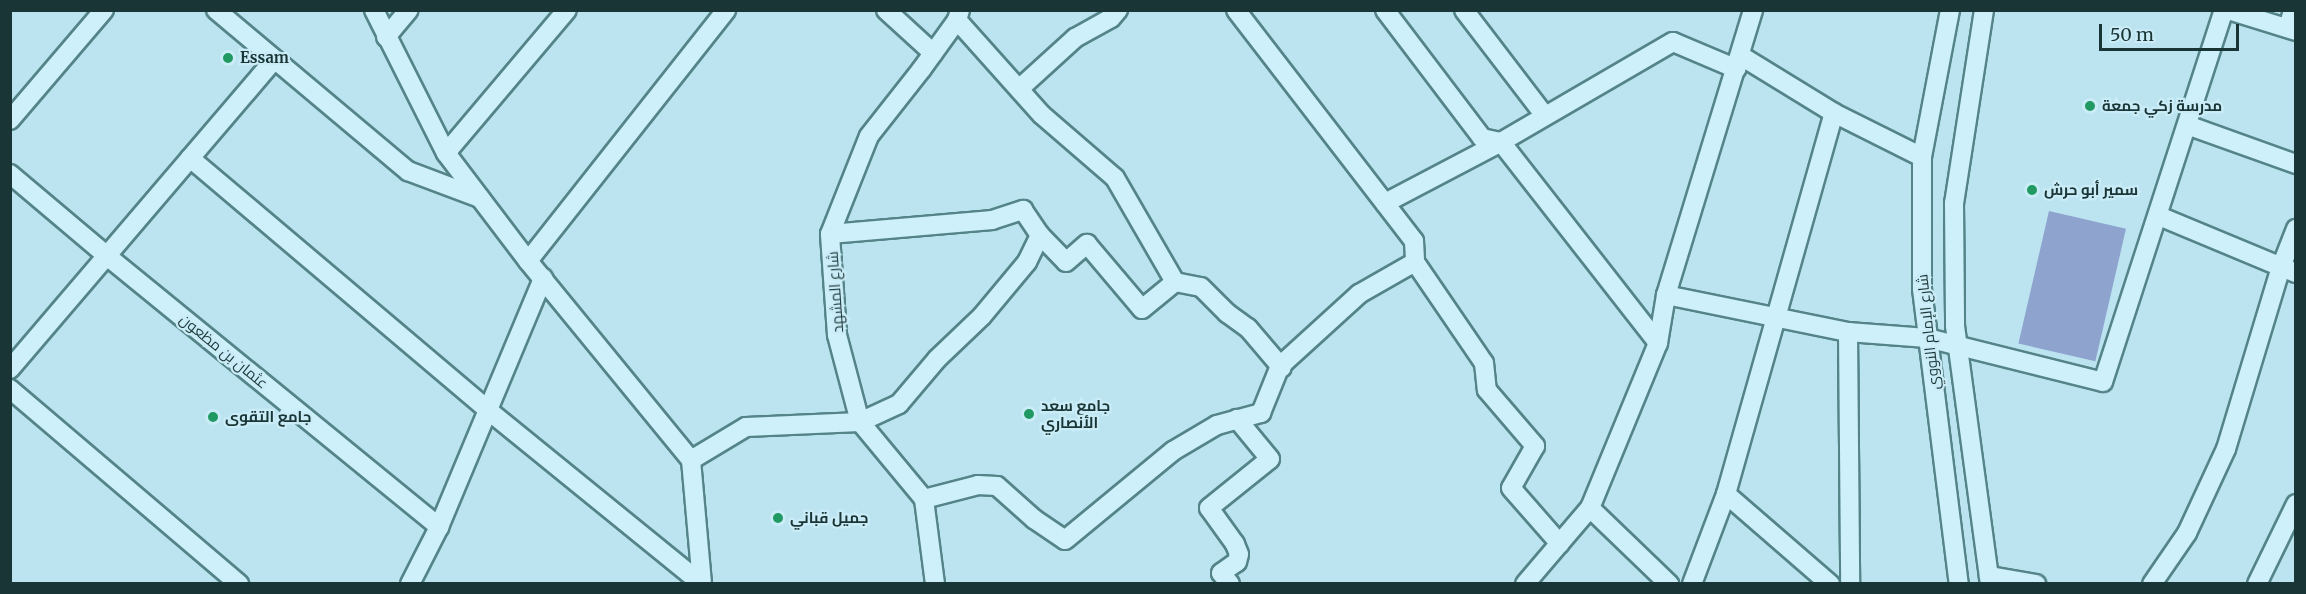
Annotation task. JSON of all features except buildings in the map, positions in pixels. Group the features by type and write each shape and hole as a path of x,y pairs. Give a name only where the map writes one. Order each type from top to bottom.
{"street":[{"path":"10,120 104,10"},
{"path":"216,10 408,171 480,198"},
{"path":"374,10 446,153 528,261 691,460 702,584"},
{"path":"386,37 409,10"},
{"path":"446,153 567,10"},
{"path":"528,261 726,10"},
{"path":"886,10 933,53"},
{"path":"1019,89 1075,38 1111,18 1118,10"},
{"path":"1236,10 1414,241 1415,262 1484,363 1487,390 1535,446 1511,488 1560,544"},
{"path":"1385,10 1482,138 1501,142 1658,343"},
{"path":"1464,10 1545,116"},
{"path":"1525,584 1590,508 1658,343 1666,295 1753,10"},
{"name":"شارع الإمام النووي","path":"1950,10 1922,157 1922,289 1959,584"},
{"path":"1984,10 1954,203 1955,326 1989,580 2036,584"},
{"path":"1666,295 1848,332 1928,338 2103,382 2226,10 2292,30 2294,10"},
{"path":"958,15 1042,115 1115,178 1175,282 1201,287 1227,314 1248,328 1281,367"},
{"name":"شارع المشهد","path":"924,499 860,422 837,334 830,234 869,136 933,53 958,15"},
{"path":"1385,203 1501,142 1673,42 1739,62 1922,157"},
{"path":"10,369 274,60"},
{"path":"1692,584 1726,494 1834,113"},
{"path":"2187,125 2295,164"},
{"path":"190,159 489,411 702,584"},
{"name":"عثمان بن مظعون","path":"10,174 439,527"},
{"path":"830,234 992,220 1023,210 1040,235 1066,262 1087,244 1142,309 1175,282"},
{"path":"2159,216 2288,270"},
{"path":"2152,584 2187,533 2226,449 2288,270 2295,229"},
{"path":"691,460 746,427 860,422 899,404 937,359 982,316 1020,271 1040,235"},
{"path":"934,584 924,499 978,485 997,486 1034,519 1065,540 1173,451 1217,425 1261,413 1281,367 1359,294 1415,262"},
{"path":"410,584 439,527 543,278"},
{"path":"1848,332 1850,584"},
{"path":"10,389 239,584"},
{"path":"1230,584 1221,573 1237,562 1239,554 1235,544 1209,508 1270,459 1237,419"},
{"path":"1726,494 1830,584"},
{"path":"2257,584 2295,504"},
{"path":"1590,508 1669,584"}],"shaded area":[{"path":"2049,211 2126,229 2095,361 2018,344"}],"place":[{"name":"Essam","path":"228,58"},
{"name":"مدرسة زكي جمعة","path":"2090,106"},
{"name":"سمير أبو حرش","path":"2032,190"},
{"name":"جامع سعد الأنصاري","path":"1029,414"},
{"name":"جامع التقوى","path":"213,417"},
{"name":"جميل قباني","path":"778,518"}]}
